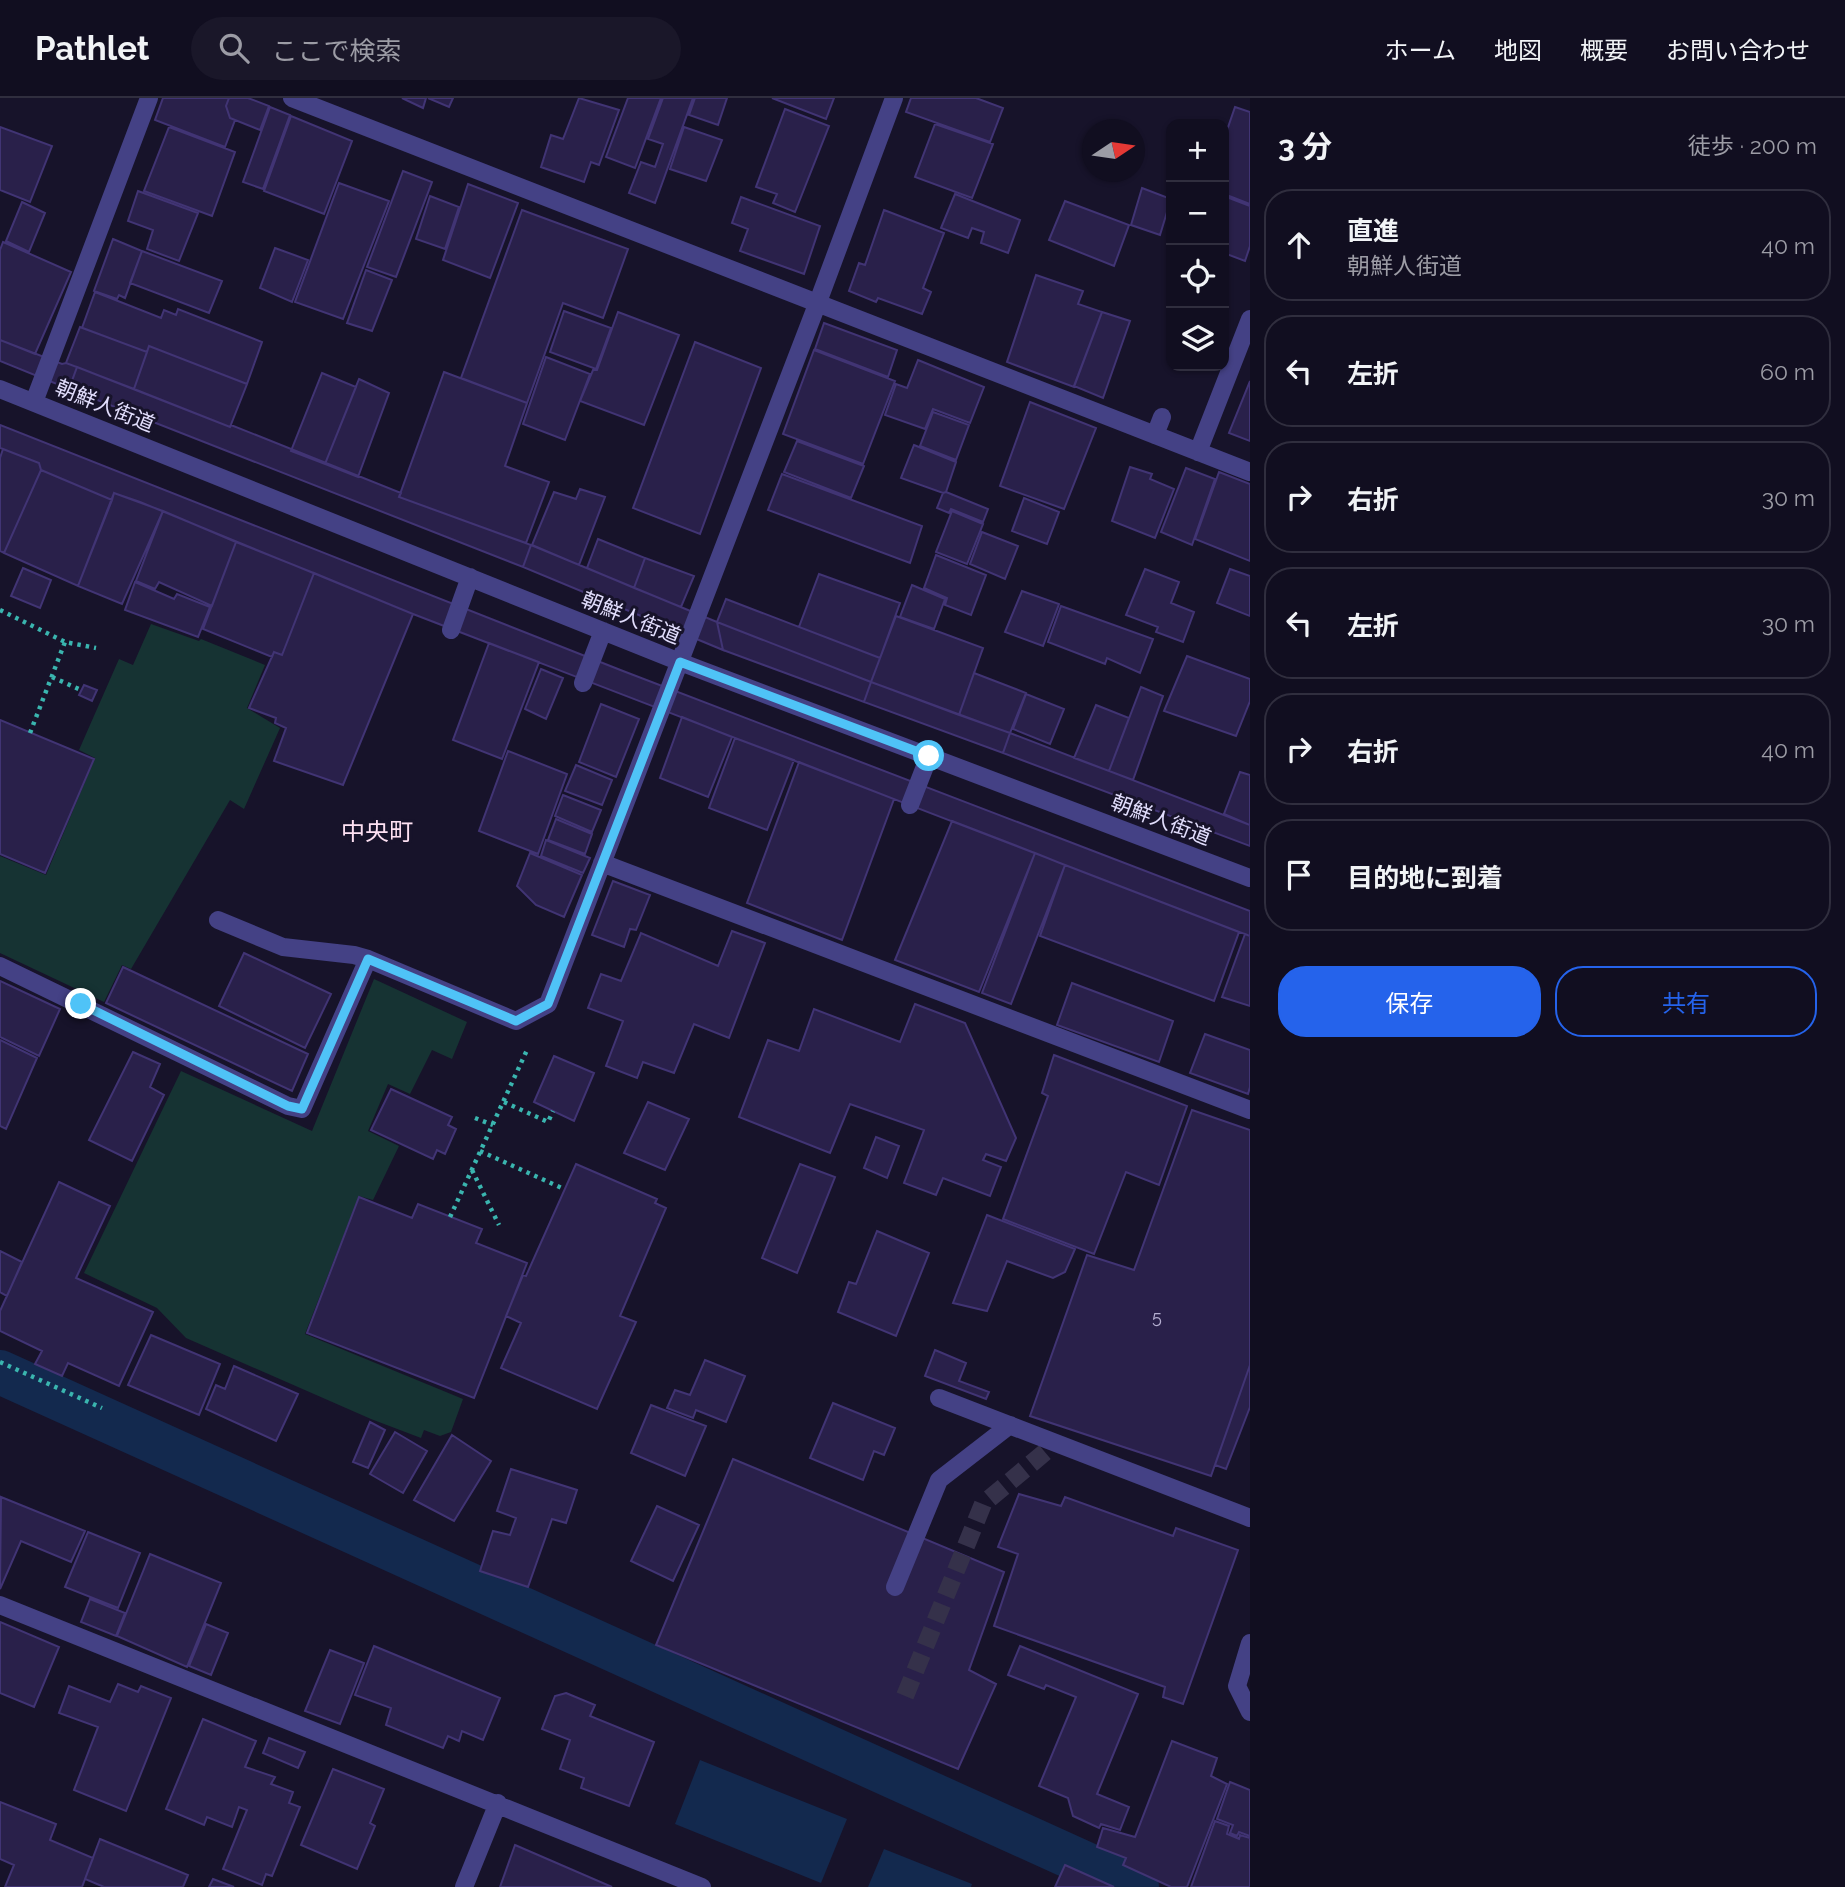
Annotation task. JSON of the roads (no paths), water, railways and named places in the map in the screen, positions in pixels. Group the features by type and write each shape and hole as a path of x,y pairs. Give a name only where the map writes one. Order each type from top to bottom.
{"street":[{"path":"34,402 131,126 149,98"},
{"path":"292,98 522,178 688,260 818,302 1250,472"},
{"path":"218,920 284,947 354,955 452,987 516,1021 548,1004 894,98"},
{"path":"1198,452 1250,319"},
{"name":"朝鮮人街道","path":"0,388 680,662 1250,878"},
{"path":"1155,435 1162,418"},
{"path":"451,630 470,577"},
{"path":"583,683 603,631"},
{"path":"910,806 929,756"},
{"path":"602,863 1250,1110"},
{"path":"0,967 79,1009 288,1106 302,1109 368,959"},
{"path":"939,1398 1250,1518"},
{"path":"895,1587 939,1480 1010,1425"},
{"path":"0,1605 702,1887"},
{"path":"1250,1643 1237,1686 1250,1712"},
{"path":"464,1887 498,1803"}],"water":[{"path":"700,1760 847,1819 821,1883 675,1824"},
{"path":"884,1849 972,1884 971,1887 868,1887"}],"waterway":[{"path":"0,1372 1137,1887"}],"tunnel":[{"path":"905,1696 983,1504 1056,1443"}],"district":[{"name":"中央町","path":"377,832"}]}
